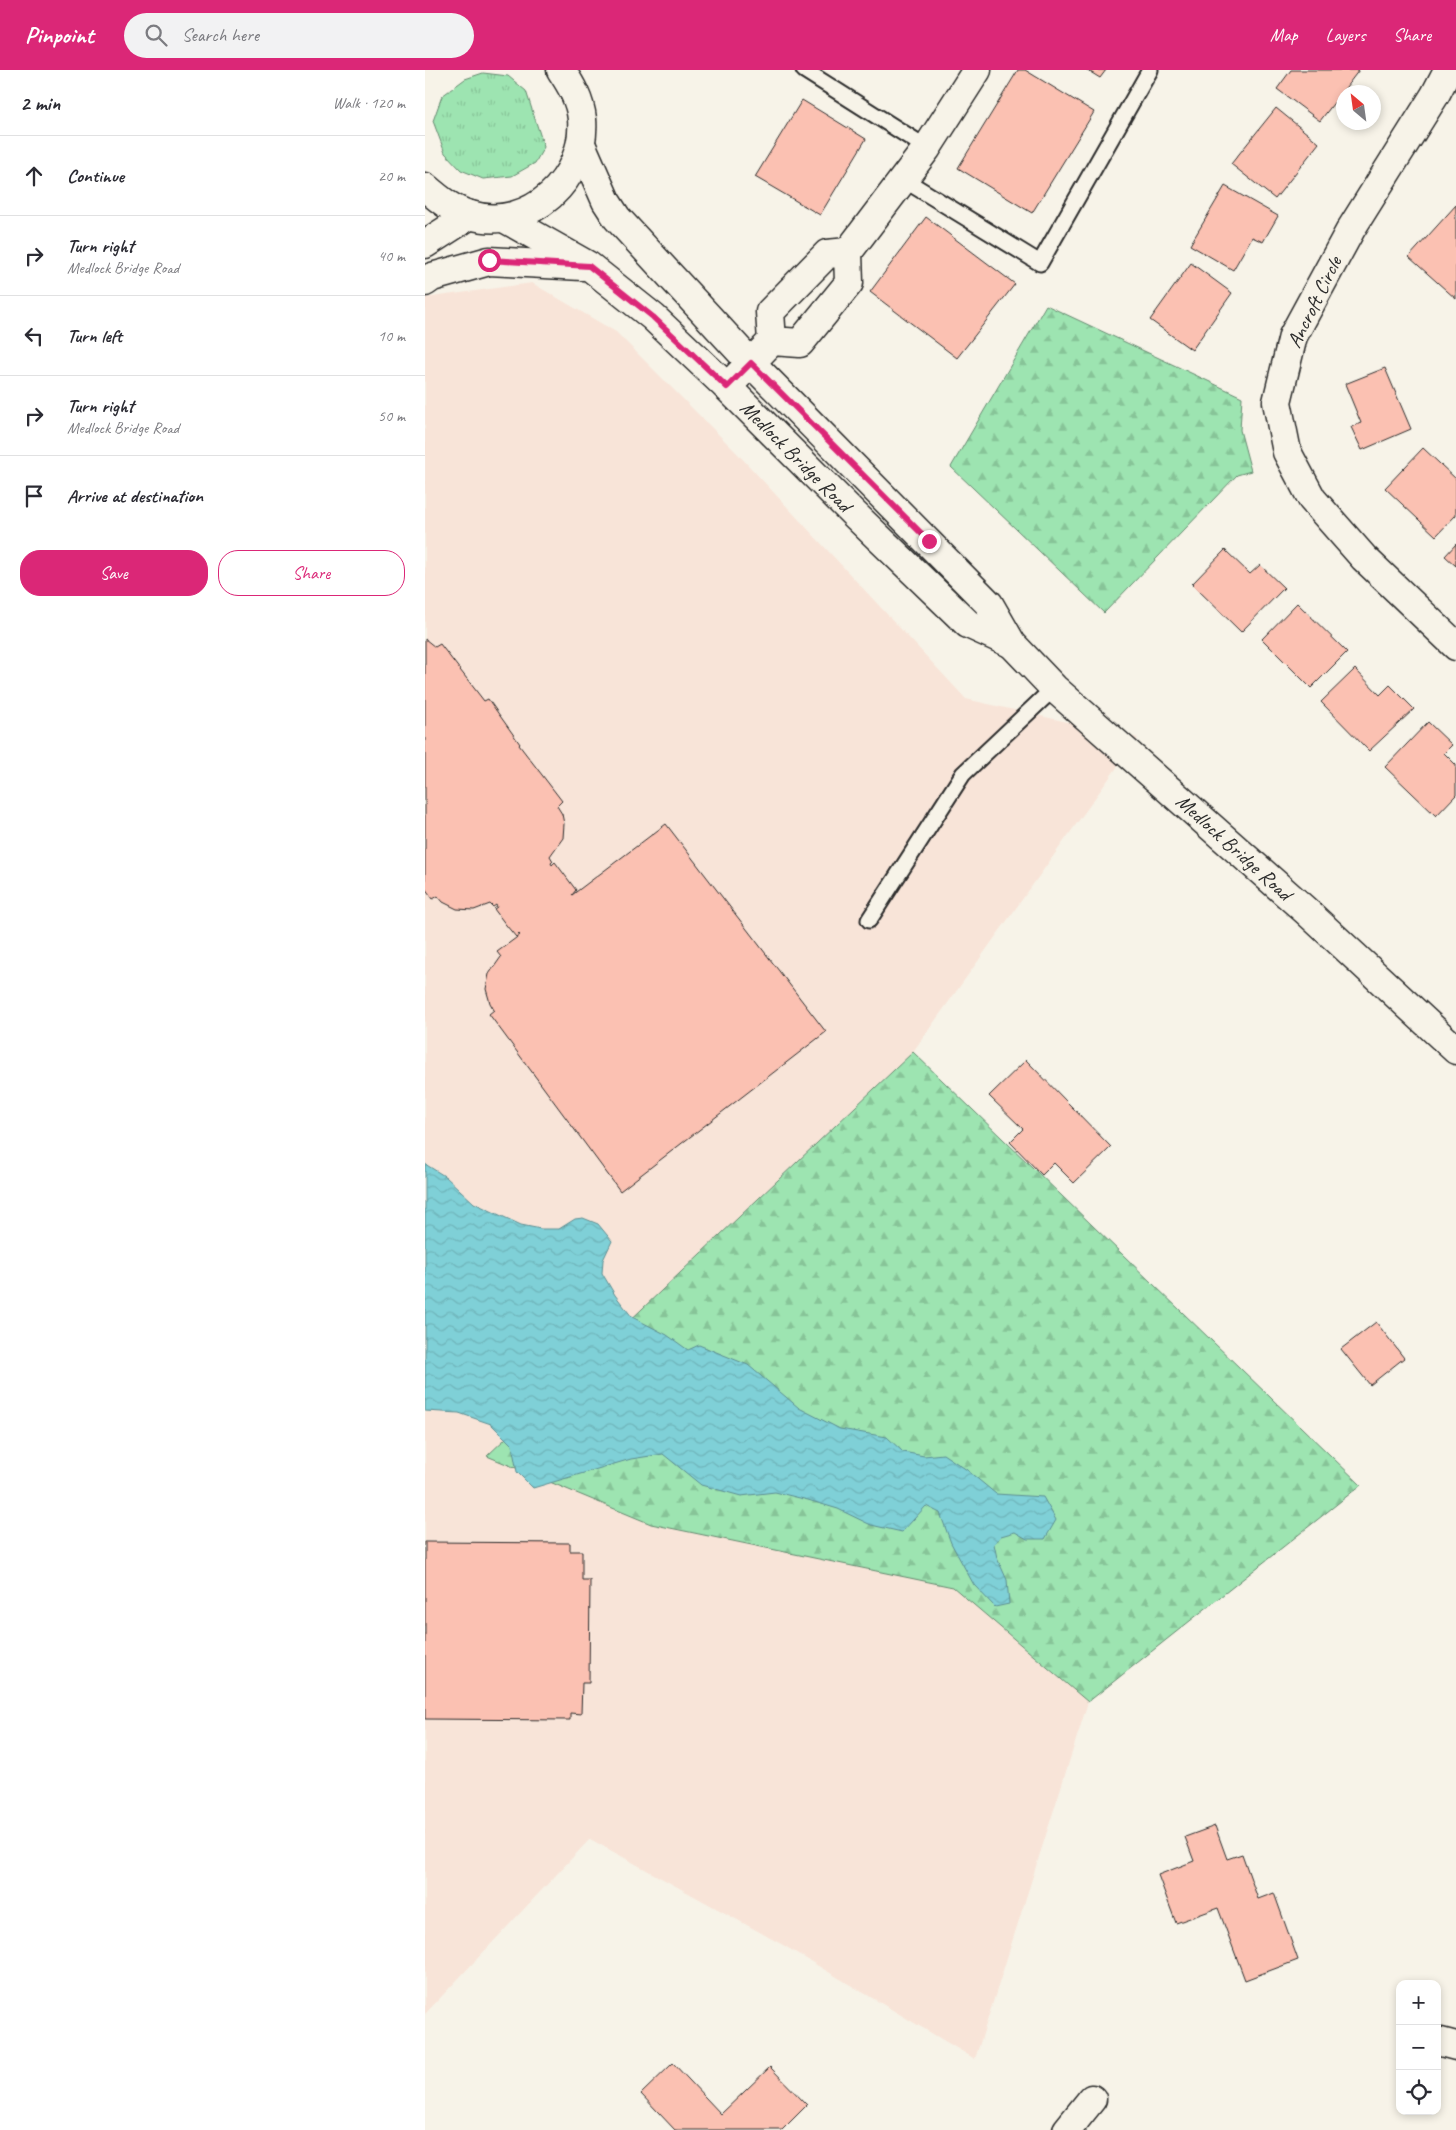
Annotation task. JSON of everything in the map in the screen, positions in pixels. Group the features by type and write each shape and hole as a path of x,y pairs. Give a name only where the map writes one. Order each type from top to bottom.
{"main road":[{"name":"Medlock Bridge Road","path":"425,187 444,204 470,216 487,218 504,218 526,212 546,200 557,190 574,166 581,144 582,118 575,92 561,70"},
{"path":"727,387 773,341 800,342 849,283 848,252 927,148 977,70"},
{"name":"Ancroft Circle","path":"1448,70 1446,100 1351,229 1293,336 1277,402 1287,452 1312,499 1364,558 1456,646"},
{"name":"Medlock Bridge Road","path":"581,144 606,201 617,218 751,363 989,604 1012,644 1054,688 1305,910 1455,1046"},
{"path":"425,244 470,216"},
{"name":"Medlock Bridge Road","path":"504,218 589,266 653,317 727,387 968,624 1012,644"},
{"path":"773,341 770,312 827,254 848,252"},
{"path":"425,282 432,277 489,260 589,266"},
{"path":"1441,2042 1456,2046"},
{"path":"1067,2130 1092,2099"}],"lane":[{"path":"804,70 927,148"},
{"path":"903,180 1040,263 1149,70"},
{"path":"869,920 963,774 1054,688"}],"shaded area":[{"path":"532,283 616,332 736,452 966,699 1138,738 912,1053 487,1456 651,1524 953,1587 1088,1702 975,2059 783,1945 590,1839 425,2014 425,298"}],"green space":[{"path":"483,73 508,76 526,91 544,147 535,163 512,176 483,179 461,170 445,153 433,121 442,96 465,79"},
{"path":"1046,305 1242,397 1240,430 1251,471 1237,475 1104,613 951,467"},
{"path":"913,1052 1361,1485 1088,1702 953,1587 651,1524 487,1456"}],"water":[{"path":"425,1164 446,1177 474,1203 521,1225 541,1229 559,1229 575,1219 583,1218 598,1224 612,1241 603,1260 602,1273 615,1295 632,1317 667,1335 688,1350 699,1345 748,1365 799,1408 840,1429 887,1437 903,1452 924,1456 943,1454 967,1470 996,1494 1043,1497 1056,1520 1045,1539 1027,1539 1015,1532 1001,1536 994,1544 997,1558 1007,1580 1009,1604 995,1607 974,1585 951,1543 940,1513 926,1506 902,1532 871,1525 838,1509 775,1492 741,1496 701,1485 663,1454 631,1459 533,1488 517,1472 512,1445 491,1424 459,1413 425,1411"}],"building":[{"path":"1018,70 1025,70 1094,112 1032,213 958,168"},
{"path":"1087,70 1106,70 1100,78"},
{"path":"1291,70 1359,70 1348,85 1336,85 1336,100 1320,121 1277,89"},
{"path":"802,100 866,139 820,215 755,177"},
{"path":"1276,108 1319,143 1275,199 1231,164"},
{"path":"1225,186 1278,216 1263,242 1252,237 1233,270 1190,245"},
{"path":"1456,205 1456,299 1409,257"},
{"path":"926,217 1015,284 957,358 870,292"},
{"path":"1191,263 1232,293 1192,350 1150,320"},
{"path":"1385,368 1411,429 1362,450 1351,427 1361,423 1345,384"},
{"path":"1423,448 1456,479 1456,515 1436,536 1385,488"},
{"path":"1456,544 1456,566 1445,556"},
{"path":"1225,550 1250,574 1260,565 1284,588 1241,632 1192,584"},
{"path":"1297,603 1347,652 1311,688 1262,639"},
{"path":"425,639 435,647 440,644 484,701 488,699 519,745 562,801 557,806 562,814 564,824 563,838 550,856 553,861 552,865 555,862 576,890 572,895 666,824 826,1032 620,1191 489,1014 494,1010 486,989 489,974 501,957 497,952 520,935 516,937 506,925 494,909 497,907 496,905 493,907 490,904 474,910 457,909 443,902 438,896 433,899 425,888"},
{"path":"1355,669 1380,695 1390,685 1414,709 1369,751 1321,702"},
{"path":"1428,722 1452,745 1444,753 1456,765 1456,795 1436,816 1385,767"},
{"path":"1026,1060 1111,1147 1074,1183 1054,1163 1042,1175 1010,1142 1023,1129 989,1096"},
{"path":"1376,1322 1404,1358 1370,1385 1341,1349"},
{"path":"425,1542 570,1543 570,1551 582,1551 582,1580 590,1580 589,1683 582,1683 581,1714 570,1713 570,1720 425,1719"},
{"path":"1215,1826 1227,1859 1242,1854 1258,1899 1274,1893 1298,1960 1245,1980 1218,1908 1176,1923 1158,1875 1194,1861 1185,1837"},
{"path":"673,2063 721,2114 770,2067 807,2105 782,2130 675,2130 641,2094"}],"route":[{"path":"489,260 589,266 653,317 727,387 751,363 929,541"}]}
